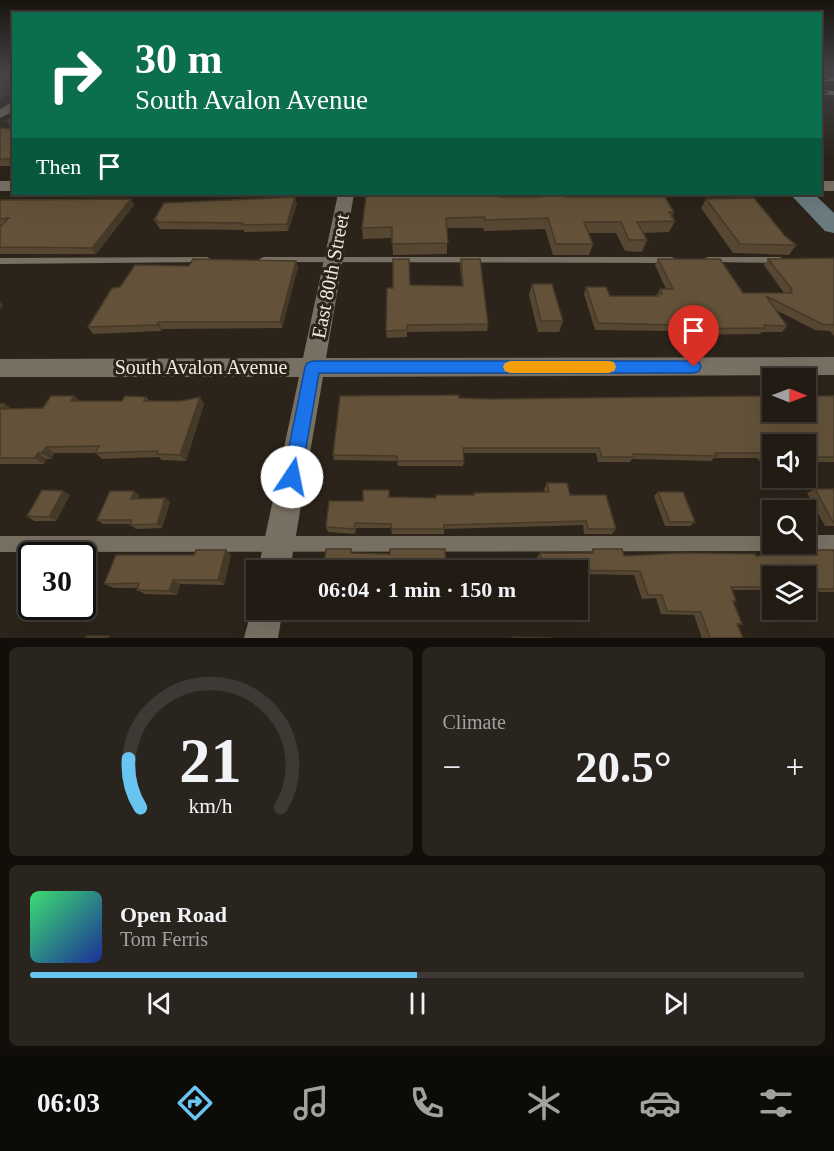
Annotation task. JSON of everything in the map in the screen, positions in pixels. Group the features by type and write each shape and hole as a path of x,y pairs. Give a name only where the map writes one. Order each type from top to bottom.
{"main road":[{"path":"802,195 834,226"}],"street":[{"name":"East 80th Street","path":"276,560 346,195"},
{"name":"South Avalon Avenue","path":"0,368 834,366"},
{"path":"261,638 265,620"}],"lane":[{"path":"0,261 216,260"},
{"path":"251,260 679,260"},
{"path":"703,260 786,260"},
{"path":"0,544 834,543"}],"building":[{"path":"12,117 12,159 0,159 0,128 11,129 11,122 7,121"},
{"path":"366,196 665,197 674,212 669,212 675,221 637,222 647,240 629,240 621,222 584,222 593,244 556,244 548,218 485,220 485,217 446,218 448,243 392,244 392,227 362,228"},
{"path":"295,197 287,224 242,225 243,223 156,222 157,220 154,220 164,203"},
{"path":"754,198 785,236 796,245 740,244 706,199"},
{"path":"131,199 92,248 0,247 0,227 9,218 0,219 0,200"},
{"path":"834,258 834,325 822,324 766,296 787,326 675,329 673,325 598,323 586,287 606,287 610,296 658,296 657,294 662,294 660,289 673,289 658,259 720,259 743,293 792,293 790,289 792,289 768,259"},
{"path":"193,259 296,261 280,322 158,322 157,325 88,327 112,288 120,287 135,265 189,266"},
{"path":"393,259 409,259 410,285 463,286 461,259 480,259 488,324 407,325 407,330 386,331 387,288 393,288"},
{"path":"532,284 552,284 563,321 541,321"},
{"path":"459,395 459,398 490,399 762,396 762,422 816,422 816,396 834,396 834,457 816,457 816,434 762,434 762,453 715,453 716,456 633,454 634,457 602,457 599,448 463,448 464,461 397,461 397,456 333,455 340,396"},
{"path":"51,396 74,396 71,401 122,401 125,396 146,397 144,401 181,401 200,397 180,455 157,454 158,451 95,453 99,446 46,447 35,458 0,458 0,404 5,404 1,409 43,408"},
{"path":"547,483 567,483 570,495 606,495 616,529 588,529 586,521 444,525 444,529 391,529 391,524 355,523 354,529 326,527 329,501 363,501 363,490 389,490 389,497 436,498 436,495 549,492"},
{"path":"815,489 834,489 834,522 833,522"},
{"path":"42,490 63,491 49,517 27,516"},
{"path":"110,491 134,491 131,499 165,498 157,524 130,525 132,520 97,520"},
{"path":"658,492 683,492 695,522 670,522"},
{"path":"326,549 351,549 351,553 390,554 390,549 445,549 446,560 324,560"},
{"path":"593,549 622,549 624,556 680,553 755,554 756,556 816,554 816,550 834,550 834,589 817,589 816,591 816,566 762,566 762,587 731,587 736,601 733,601 742,624 737,624 743,638 710,638 701,612 667,611 662,595 648,595 640,571 588,570 588,560 541,560 540,553 593,553"},
{"path":"196,550 226,550 218,580 173,580 169,591 137,590 139,583 104,584 116,555 194,555"},
{"path":"86,636 109,636 108,638 86,638"}],"slow traffic":[{"path":"510,367 609,367"}],"route":[{"path":"292,477 313,367 694,367"}]}
